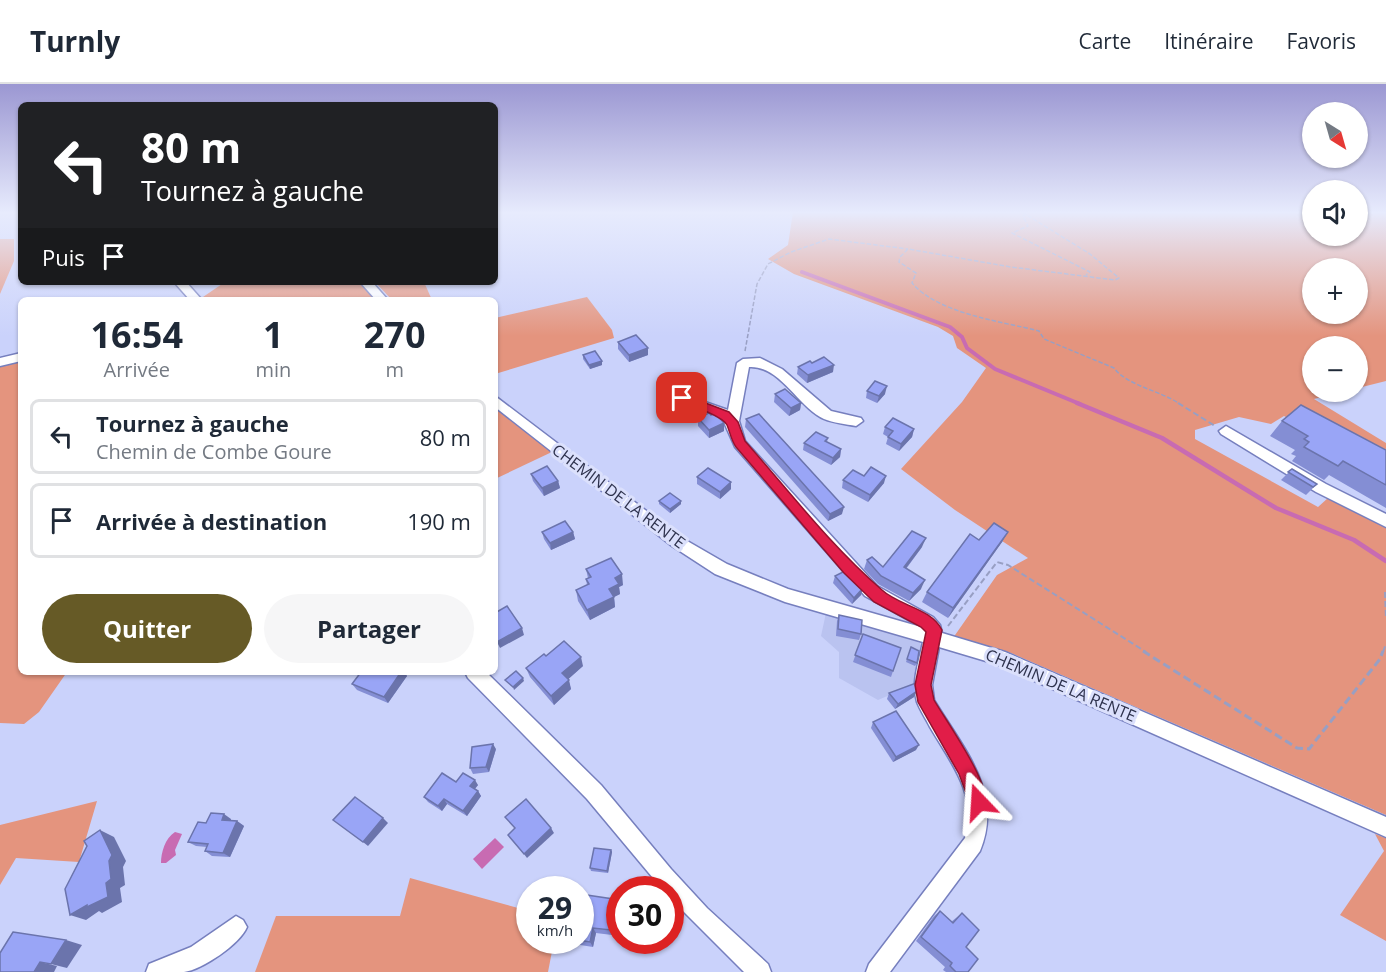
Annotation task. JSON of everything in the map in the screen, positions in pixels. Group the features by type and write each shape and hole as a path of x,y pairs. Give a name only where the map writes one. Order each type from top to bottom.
{"street":[{"path":"183,285 193,297"},
{"path":"369,285 379,297"},
{"path":"0,362 18,358"},
{"path":"856,421 827,415 778,372 760,362 743,363 732,422 735,435 740,444 849,569 879,597 927,622 934,635 923,685 926,702 975,787 979,809 978,831 973,844 878,972"},
{"path":"682,398 718,411 732,422"},
{"name":"CHEMIN DE LA RENTE","path":"498,402 677,542 722,569 785,595 934,635 999,657 1386,827"},
{"path":"1226,431 1320,488 1386,521"},
{"path":"477,675 594,792 685,900 760,972"},
{"path":"157,972 196,958 212,949 236,927"}],"path":[{"path":"743,363 757,284 768,264 788,253"},
{"path":"904,253 900,257 900,262 916,273 912,283 919,291 947,307 1039,331 1044,339 1114,368 1121,378 1142,384 1226,431"},
{"path":"928,253 1115,280 1119,278 1117,274 1088,253"},
{"path":"1051,253 1090,273 1086,275"},
{"path":"934,635 946,629 997,562 1008,565 1297,748 1309,749 1380,659 1386,644"},
{"path":"1385,592 1386,619"}],"shaded area":[{"path":"0,253 14,253 14,261 0,294"},
{"path":"776,253 1386,253 1386,381 1368,386 1368,336 1302,336 1302,402 1319,402 1386,443 1386,469 1284,416 1271,424 1239,417 1195,430 1195,439 1318,507 1328,498 1386,528 1386,815 1011,653 953,638 997,575 1028,558 955,510 901,469 962,402 986,368 957,348 953,336 938,327 794,274 768,259"},
{"path":"221,285 364,285 374,297 203,297"},
{"path":"378,285 425,285 431,297 389,297"},
{"path":"587,297 612,330 614,338 498,373 498,317"},
{"path":"18,361 18,675 65,675 39,712 24,724 0,723 0,366"},
{"path":"498,409 554,451 498,478"},
{"path":"826,613 920,643 923,650 918,683 878,700 839,678 839,652 821,636"},
{"path":"97,801 79,862 16,858 0,885 0,825"},
{"path":"175,832 182,834 175,850 176,855 166,863 161,863 164,846"},
{"path":"1375,834 1386,838 1386,941 1340,915 1384,851"},
{"path":"495,838 504,847 482,869 473,859"},
{"path":"410,878 516,907 516,954 551,954 548,972 255,972 276,916 400,916"}],"building":[{"path":"636,335 648,348 629,355 618,342"},
{"path":"595,351 602,361 589,365 583,355"},
{"path":"824,357 834,365 808,375 798,367 810,361 812,363"},
{"path":"875,381 887,386 879,396 867,391"},
{"path":"785,389 801,403 791,408 775,394"},
{"path":"1301,405 1386,450 1386,485 1343,461 1338,466 1304,447 1309,442 1304,439 1308,436 1282,421"},
{"path":"709,413 711,415 715,413 724,423 709,430 698,418"},
{"path":"759,414 844,507 830,514 746,419"},
{"path":"893,418 914,429 901,444 888,437 893,431 885,427"},
{"path":"816,432 828,438 825,441 841,449 833,458 804,443"},
{"path":"547,466 558,481 542,488 531,474"},
{"path":"871,467 886,476 870,495 843,480 853,470 864,476"},
{"path":"708,468 731,482 720,492 697,477"},
{"path":"1292,469 1317,484 1313,487 1288,472"},
{"path":"670,493 681,501 670,509 659,501"},
{"path":"565,521 573,532 550,543 542,532"},
{"path":"994,523 1008,532 953,608 927,592 970,534 979,540"},
{"path":"912,531 926,538 904,567 925,580 913,593 881,576 867,560 872,557 883,567"},
{"path":"611,558 622,574 615,578 619,584 609,589 614,597 587,610 576,590 589,584 586,579 591,577 586,569"},
{"path":"847,570 863,588 854,598 835,576"},
{"path":"507,606 522,628 498,641 498,611"},
{"path":"839,615 862,620 861,634 838,629"},
{"path":"863,634 901,648 893,671 855,655"},
{"path":"564,641 581,657 562,673 569,680 551,696 526,668 544,654 546,656"},
{"path":"911,647 919,651 917,663 907,659"},
{"path":"516,671 523,678 513,687 505,680"},
{"path":"359,675 399,675 384,697 352,684"},
{"path":"916,683 917,691 898,704 889,693"},
{"path":"896,711 919,745 896,757 873,722"},
{"path":"493,744 486,767 470,768 472,747"},
{"path":"442,773 456,782 463,773 475,780 470,786 478,791 463,811 444,799 438,806 424,797"},
{"path":"355,797 383,818 363,842 333,820"},
{"path":"526,799 551,828 524,854 508,835 515,828 505,817"},
{"path":"211,813 224,814 222,820 237,821 223,853 205,851 208,844 188,842 198,822 206,823"},
{"path":"100,830 112,855 109,861 111,879 106,883 108,897 70,915 65,889 87,846 84,841"},
{"path":"594,848 611,850 607,871 590,868"},
{"path":"594,896 606,898 606,929 594,928"},
{"path":"940,911 953,923 962,913 979,930 966,947 978,959 968,972 956,972 950,966 952,963 921,937"},
{"path":"13,932 66,940 51,964 40,962 34,972 0,972 0,953"}],"waterway":[{"path":"802,272 950,327 962,337 967,348 995,369 1080,404"},
{"path":"1077,403 1162,438 1276,508 1354,540 1386,561"}],"route":[{"path":"682,398 725,415 732,422 740,444 849,569 879,597 927,622 934,630 923,685 926,702 965,768 975,787 979,802"}]}
